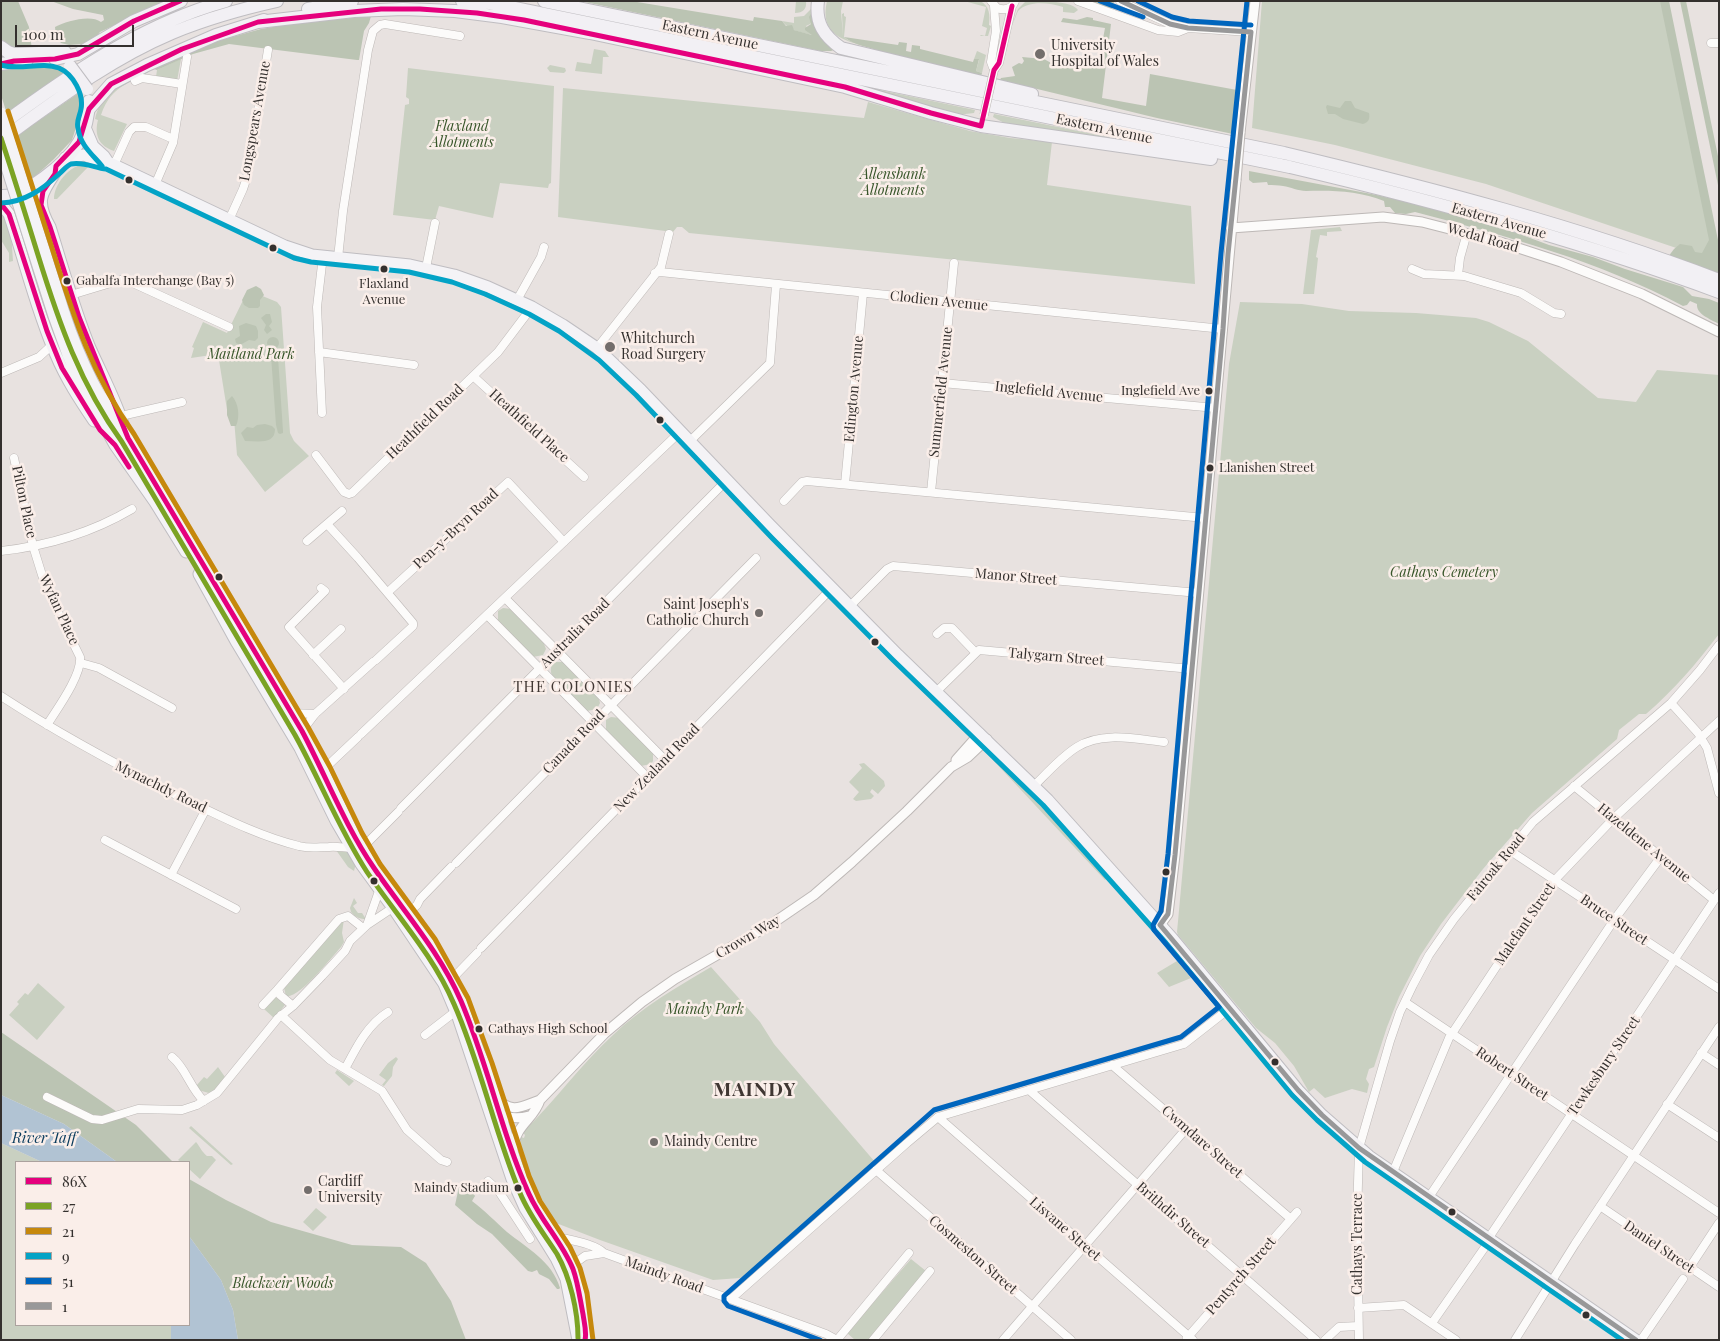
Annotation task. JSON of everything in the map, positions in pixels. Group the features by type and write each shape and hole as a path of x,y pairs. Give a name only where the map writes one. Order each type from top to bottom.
{"highway":[{"path":"1,64 14,61 55,59 78,54 134,22 181,1"},
{"path":"1,125 78,71 126,42 174,19 226,1"},
{"path":"1,140 98,73 153,43 234,11 277,1"},
{"path":"1,196 12,196 26,190 61,162 79,142 89,109 106,88 117,80 182,49 258,22 302,10 352,1"},
{"name":"Eastern Avenue","path":"462,1 485,2 1290,167 1490,217 1588,247 1719,292"},
{"name":"Eastern Avenue","path":"544,1 1284,154 1383,177 1483,203 1594,236 1719,280"},
{"path":"818,1 817,12 822,29 841,48 1088,108 1112,118"},
{"path":"258,22 381,10 420,9 477,13 590,33 845,87 931,113 1259,166 1290,167"},
{"path":"1,47 14,54 84,50"},
{"path":"1,57 14,61"},
{"path":"55,59 70,66 87,89 89,109"}],"main road":[{"path":"1,113 67,322 86,368 95,399 128,438 302,731 323,770 357,848 379,891 408,913 451,980 465,1011 492,1102 507,1167 526,1210 556,1258 566,1279 578,1340"},
{"path":"84,125 93,146 111,163"},
{"path":"1,149 59,331 95,399 115,445"},
{"path":"128,438 121,416 98,366 71,295 41,205 46,184 55,174 61,162 84,155 111,163 298,251 338,258 426,268 477,283 532,307 563,325 596,348 622,371 832,588 1034,786 1160,925 1311,1104 1359,1148 1636,1340"},
{"path":"1,204 9,214 52,345 62,368 100,430 115,445 170,525 237,643 300,748 343,832 357,848 394,902 440,976 492,1102 500,1115 529,1196 573,1270 579,1296 585,1340"}],"street":[{"path":"1078,1 1158,30 1178,32 1188,28"},
{"path":"1120,1 1170,24 1188,28 1251,32"},
{"path":"1160,925 1168,914 1240,133 1255,1"},
{"path":"993,4 1005,10 1013,4"},
{"path":"993,4 996,31 991,62 994,70"},
{"path":"982,121 994,70 999,63 1013,4"},
{"path":"338,258 343,211 366,57 372,35 376,28 385,24 460,36"},
{"path":"430,41 431,32"},
{"name":"Longspears Avenue","path":"229,220 247,177 268,50"},
{"path":"155,185 172,148 186,57"},
{"path":"138,80 182,84"},
{"path":"111,163 129,132 134,127 146,127 174,139"},
{"name":"Wedal Road","path":"1231,228 1389,216 1422,222 1467,233 1561,262 1642,294 1719,332"},
{"path":"426,268 435,223"},
{"path":"1458,275 1460,258 1467,233"},
{"path":"596,348 661,267 669,234"},
{"path":"517,300 541,257 544,247"},
{"path":"322,413 317,307 323,256"},
{"name":"Summerfield Avenue","path":"931,492 954,263"},
{"path":"1412,269 1424,274 1458,275 1521,293 1554,313 1560,314"},
{"name":"Clodien Avenue","path":"655,273 1223,329"},
{"path":"71,295 124,279 229,327"},
{"path":"690,442 770,363 776,285"},
{"name":"Edington Avenue","path":"845,484 863,293"},
{"name":"Heathfield Road","path":"316,455 344,492 349,494 498,352 532,307"},
{"path":"1,373 42,354 52,345"},
{"path":"319,352 414,365"},
{"name":"Heathfield Place","path":"473,376 584,477"},
{"name":"Inglefield Avenue","path":"942,382 1216,408"},
{"path":"121,416 182,402"},
{"path":"323,770 681,431"},
{"name":"Pilton Place","path":"14,458 33,546"},
{"name":"Australia Road","path":"357,848 399,810 727,480"},
{"path":"784,501 805,481 1205,518"},
{"name":"Pen-y-Bryn Road","path":"388,592 508,482 564,542"},
{"path":"1,551 33,546 79,533 132,509"},
{"path":"307,541 342,510"},
{"path":"302,731 315,714 413,626 413,623 388,592 327,524"},
{"name":"Wyfan Place","path":"33,546 53,602 78,650 81,663 77,674 47,726"},
{"name":"Canada Road","path":"408,913 418,905 420,899 453,865 756,558"},
{"name":"Manor Street","path":"850,606 887,569 893,566 1198,594"},
{"path":"321,588 325,591 289,627 344,689"},
{"name":"New Zealand Road","path":"451,980 832,588"},
{"path":"505,598 665,760"},
{"path":"487,615 648,778"},
{"path":"313,654 341,628"},
{"path":"937,634 944,628 952,628 975,652 938,691"},
{"name":"Fairoak Road","path":"1359,1148 1390,1041 1404,1002 1436,944 1476,890 1532,822 1671,703 1719,645"},
{"name":"Talygarn Street","path":"975,652 979,650 1192,669"},
{"path":"81,663 99,668 172,708"},
{"name":"Mynachdy Road","path":"1,696 47,726 111,762 244,827 310,848 332,846 335,848 357,848"},
{"path":"1671,703 1698,733 1708,752 1719,793"},
{"path":"291,713 315,714"},
{"name":"Malefant Street","path":"1393,1172 1452,1034 1554,880 1613,819 1719,721"},
{"name":"Crown Way","path":"492,1102 517,1108 540,1100 605,1033 642,1002 675,979 773,923 814,895 907,811 951,767 968,757 983,736"},
{"path":"1034,786 1071,751 1088,742 1112,737 1164,742"},
{"name":"Hazeldene Avenue","path":"1574,786 1660,858 1716,896"},
{"path":"171,875 206,809"},
{"path":"332,846 343,832"},
{"path":"105,840 236,909"},
{"name":"Bruce Street","path":"1509,850 1719,989"},
{"path":"1429,1197 1614,920 1660,858"},
{"path":"365,926 372,913 379,891"},
{"name":"Tewkesbury Street","path":"1432,1323 1716,896"},
{"path":"372,913 394,902"},
{"path":"48,1098 92,1119 102,1120 138,1109 189,1109 204,1101 217,1093 234,1074 245,1056 281,1015 293,1006 345,951 350,941 394,902"},
{"path":"263,1005 339,919 348,916 365,926"},
{"path":"278,989 280,995 293,1006"},
{"name":"Robert Street","path":"1404,1002 1719,1213"},
{"path":"731,1300 876,1170 938,1118 1188,1042 1230,1008"},
{"path":"345,1069 364,1035 380,1017 388,1012"},
{"path":"425,1035 456,1012"},
{"path":"281,1015 326,1057 382,1091 407,1130 441,1160 447,1162"},
{"path":"1515,1340 1600,1206 1719,1026"},
{"path":"1701,1053 1719,1065"},
{"path":"172,1057 204,1101"},
{"name":"Cwmdare Street","path":"1112,1065 1291,1219"},
{"name":"Brithdir Street","path":"1029,1090 1316,1340"},
{"name":"Crown Way","path":"512,1152 517,1132 539,1106 540,1100"},
{"path":"1667,1104 1719,1138"},
{"path":"500,1115 515,1118 529,1116"},
{"name":"Lisvane Street","path":"938,1118 1189,1339"},
{"path":"1004,1338 1186,1129"},
{"name":"Cathays Terrace","path":"1359,1148 1357,1218 1359,1340"},
{"name":"Cosmeston Street","path":"876,1170 1070,1340"},
{"path":"488,1181 498,1190 530,1239"},
{"name":"Daniel Street","path":"1600,1206 1719,1287"},
{"path":"515,1216 526,1210"},
{"name":"Pentyrch Street","path":"1189,1339 1298,1212"},
{"path":"1690,1267 1719,1222"},
{"name":"Maindy Road","path":"554,1236 600,1249 604,1253 826,1334 837,1340"},
{"path":"573,1270 585,1256 604,1253"},
{"path":"837,1340 910,1253"},
{"path":"873,1340 930,1271"},
{"path":"1641,1340 1683,1279"},
{"path":"1358,1308 1401,1304 1456,1340"},
{"path":"1325,1340 1339,1327 1358,1326"}],"green space":[{"path":"1,1 18,1 29,27 32,50 15,49 1,39"},
{"path":"51,1 166,1 100,32 97,36 82,44 69,45 61,43 56,37 55,27 85,18 101,22 104,20 103,15 73,9"},
{"path":"580,1 631,1 753,21 754,17 782,21 786,26 792,25 794,30 812,35 805,28 811,24 809,17 812,12 836,49 820,51"},
{"path":"796,1 806,1 806,6 802,11 795,13"},
{"path":"827,1 843,1 841,11 843,36 842,14 844,13 846,17 844,37 869,47 842,39 835,34 827,21 825,12"},
{"path":"964,1 980,1 986,5 989,14 989,25 991,26 988,36 985,36 987,28 982,26 986,7"},
{"path":"1026,1 1069,4 1078,10 1074,13 1063,12 1063,7 1052,4 1028,5 1018,11 1012,25 1018,9"},
{"path":"1085,1 1111,1 1114,2 1111,10"},
{"path":"1262,1 1663,1 1715,261 1486,184 1335,145 1252,128"},
{"path":"1660,1 1669,1 1719,245 1719,272 1710,272 1688,262 1668,257 1680,244 1692,246 1695,252 1702,253 1709,240"},
{"path":"1680,1 1686,1 1719,161 1719,190"},
{"path":"812,8 812,23 806,26 813,35 792,29 782,21 794,23 794,17 804,16"},
{"path":"371,16 364,31 359,60 229,44 193,54 157,70 154,69 217,41 261,29 296,23"},
{"path":"1087,17 1111,24 1102,98 1146,106 1150,74 1237,90 1233,134 1157,118 1000,80 1001,78 1015,76 1012,67 1019,63 1022,64 1024,61 1022,57 1044,59 1053,64 1098,66 1105,28 1061,22 1063,18 1077,20"},
{"path":"844,37 898,45 899,42 907,43 906,51 911,52 912,45 920,46 920,49 973,62 974,59 979,59 976,71 982,73 981,76 883,52 858,44"},
{"path":"594,49 605,51 609,57 603,57 602,74 575,71 577,62 591,64"},
{"path":"977,51 986,55 982,73 976,71 979,60 974,59"},
{"path":"181,59 177,81 156,77 157,70"},
{"path":"53,64 64,68 67,72 7,114 1,95 1,69 15,66"},
{"path":"550,65 565,68 566,71 564,73 550,72 547,68"},
{"path":"157,66 117,90 106,104 101,115 127,124 114,151 109,149 101,143 97,135 98,120 95,119 101,103 111,90"},
{"name":"Flaxland Allotments","path":"408,68 554,86 551,183 548,188 500,183 493,218 439,206 435,220 393,215 405,105 409,104 409,99 406,97"},
{"path":"799,73 975,110 974,113 957,115"},
{"name":"Allensbank Allotments","path":"563,88 864,118 868,102 970,131 1010,138 1052,142 1047,185 1191,206 1195,284 689,233 682,227 677,227 673,232 558,217"},
{"path":"80,92 83,98 82,109 72,140 29,182 15,137"},
{"path":"1345,101 1351,101 1355,108 1369,113 1368,121 1363,124 1343,119 1335,114 1328,114 1327,105 1340,108"},
{"path":"994,114 1147,145 1008,125 993,117"},
{"path":"79,165 90,165 57,199 54,199 57,187 64,176"},
{"path":"1249,171 1377,195 1440,210 1593,257 1683,287 1692,296 1719,303 1719,324 1701,313 1697,308 1697,304 1690,301 1687,305 1683,306 1618,276 1552,251 1415,212 1406,214 1395,213 1390,207 1385,207 1384,201 1365,195 1335,191 1303,191 1268,185 1267,182 1253,183 1249,180"},
{"path":"1,211 11,232 13,261 9,262 9,253 1,240"},
{"path":"1340,227 1342,231 1327,232 1327,236 1320,235 1316,257 1318,258 1314,294 1303,294 1311,230"},
{"path":"256,286 261,289 264,295 260,300 258,308 249,308 244,305 242,300 247,290"},
{"name":"Maitland Park","path":"248,290 277,302 281,307 290,433 294,441 309,456 265,492 237,455 234,419 228,416 218,354 191,358 194,348 192,347 203,322 227,333"},
{"name":"Cathays Cemetery","path":"1240,302 1302,304 1349,311 1416,313 1476,318 1489,322 1528,341 1598,398 1636,402 1657,370 1719,375 1719,634 1666,696 1646,714 1639,714 1619,730 1617,739 1532,813 1483,869 1441,924 1420,956 1399,997 1374,1067 1369,1069 1366,1079 1369,1084 1367,1093 1352,1089 1325,1098 1314,1088 1309,1092 1294,1066 1275,1043 1256,1028 1177,932 1229,364"},
{"path":"266,314 270,314 272,322 269,326 272,330 267,334 264,330 266,325 261,318"},
{"path":"246,323 256,326 258,338 255,341 249,340 240,345 236,343 235,339 240,336 239,326"},
{"path":"271,337 275,337 279,343 275,349 271,349 267,345 267,341"},
{"path":"275,351 278,354 283,431 280,434 276,425 271,356 272,352"},
{"path":"232,396 238,411 236,426 231,426 227,415 227,401"},
{"path":"265,424 275,429 272,438 265,441 245,441 241,433 247,427 253,428 257,425"},
{"path":"503,608 512,609 543,641 546,649 543,655 533,657 498,621 498,611"},
{"path":"555,662 564,662 599,699 600,703 597,709 587,711 555,680 551,670"},
{"path":"611,717 620,718 653,753 651,764 641,766 606,730 606,720"},
{"path":"994,758 1054,820 1105,880 992,759"},
{"path":"864,763 884,781 885,786 878,794 872,789 870,792 874,796 871,799 856,801 853,799 859,792 849,782 862,768 859,764"},
{"path":"336,850 347,850 356,863 354,871 348,867"},
{"path":"354,898 357,903 353,906 366,919 358,918 351,912 350,908"},
{"path":"344,919 342,933 344,942 341,947 306,985 292,995 286,996 284,988"},
{"path":"1177,961 1191,978 1169,987 1157,973"},
{"name":"Maindy Centre","path":"711,967 760,1022 774,1044 875,1162 752,1272 740,1278 713,1280 556,1223 547,1214 533,1187 520,1144 521,1137 524,1138 525,1135 524,1131 613,1035 648,1006"},
{"path":"38,983 65,1007 37,1040 9,1015 19,1004 17,1002 25,993 28,995"},
{"path":"274,998 277,998 285,1005 274,1018 264,1009"},
{"path":"1,1032 136,1125 172,1161 116,1161 64,1124 1,1095"},
{"path":"396,1057 398,1059 393,1067 392,1076 384,1086 382,1085 386,1080 379,1075 388,1063"},
{"path":"218,1067 225,1077 213,1092 209,1093 198,1090 196,1086 204,1077 207,1079"},
{"path":"337,1070 354,1081 349,1086 335,1073"},
{"path":"191,1126 233,1164 231,1165 189,1128"},
{"path":"196,1142 207,1156 212,1156 216,1160 200,1179 190,1170 190,1161 178,1160"},
{"path":"1,1143 40,1161 15,1161 15,1326 171,1326 171,1340 1,1340"},
{"name":"Blackweir Woods","path":"190,1180 271,1222 352,1245 401,1247 426,1263 451,1301 466,1340 238,1340 233,1310 221,1280 190,1237"},
{"path":"459,1187 471,1190 475,1196 472,1201 545,1263 556,1278 559,1289 549,1279 539,1274 537,1270 528,1271 492,1234 455,1205"},
{"path":"316,1208 327,1217 313,1231 303,1222"},
{"path":"911,1259 926,1271 868,1340 855,1340 847,1333"}],"water":[{"name":"River Taff","path":"1,1095 64,1124 116,1161 40,1161 1,1143"},
{"path":"190,1237 221,1280 233,1310 238,1340 171,1340 171,1326 190,1326"}],"transit line":[{"name":"86X","path":"1,64 14,61 55,59 78,54 134,21 180,1"},
{"name":"51","path":"1100,1 1143,17"},
{"name":"1","path":"1121,1 1170,24 1188,28 1251,32 1228,254 1223,329 1175,855 1168,914 1160,925 1298,1090 1322,1115 1359,1148 1636,1340"},
{"name":"51","path":"1138,1 1172,17 1189,21 1251,25"},
{"name":"51","path":"820,1340 728,1306 724,1301 724,1296 934,1110 1181,1037 1219,1007 1154,930 1153,925 1161,911 1168,854 1221,253 1247,1"},
{"name":"86X","path":"585,1340 586,1330 578,1285 573,1269 529,1194 510,1147 471,1025 461,1001 432,949 364,852 302,731 128,438 79,317 41,205 43,191 55,174 56,166 79,142 89,109 111,84 182,49 258,22 381,9 420,9 477,13 524,20 845,87 981,126 994,70 999,63 1012,6"},
{"name":"9","path":"1,65 8,67 52,66 59,68 69,75 81,97 81,109 77,123 79,134 87,149 102,166"},
{"name":"21","path":"8,111 76,322 106,389 308,727 362,833 380,864 435,939 468,998 492,1063 529,1176 540,1201 570,1247 580,1268 587,1293 593,1340"},
{"name":"27","path":"1,138 54,305 72,352 94,398 122,442 295,735 357,856 425,952 454,1004 464,1027 520,1193 532,1217 557,1254 566,1273 575,1306 578,1338"},
{"name":"9","path":"1,203 18,200 33,194 47,185 71,164 89,165 106,169 294,258 311,262 409,272 452,282 485,294 529,314 559,331 599,360 636,395 772,538 893,660 1043,805 1166,943 1292,1095 1317,1120 1365,1162 1622,1340"},
{"name":"86X","path":"1,204 9,214 47,331 62,368 100,430 115,445 129,467"}],"place":[{"name":"University Hospital of Wales","path":"1040,54"},
{"name":"Flaxland Avenue","path":"384,269"},
{"name":"Gabalfa Interchange (Bay 5)","path":"67,281"},
{"name":"Whitchurch Road Surgery","path":"610,347"},
{"name":"Inglefield Ave","path":"1209,391"},
{"name":"Llanishen Street","path":"1210,468"},
{"name":"Saint Joseph's Catholic Church","path":"759,613"},
{"name":"Cathays High School","path":"479,1029"},
{"name":"Maindy Centre","path":"654,1142"},
{"name":"Maindy Stadium","path":"518,1188"},
{"name":"Cardiff University","path":"308,1190"}],"district":[{"name":"THE COLONIES","path":"573,687"},
{"name":"MAINDY","path":"755,1090"}],"park label":[{"name":"Maindy Park","path":"705,1010"}]}
